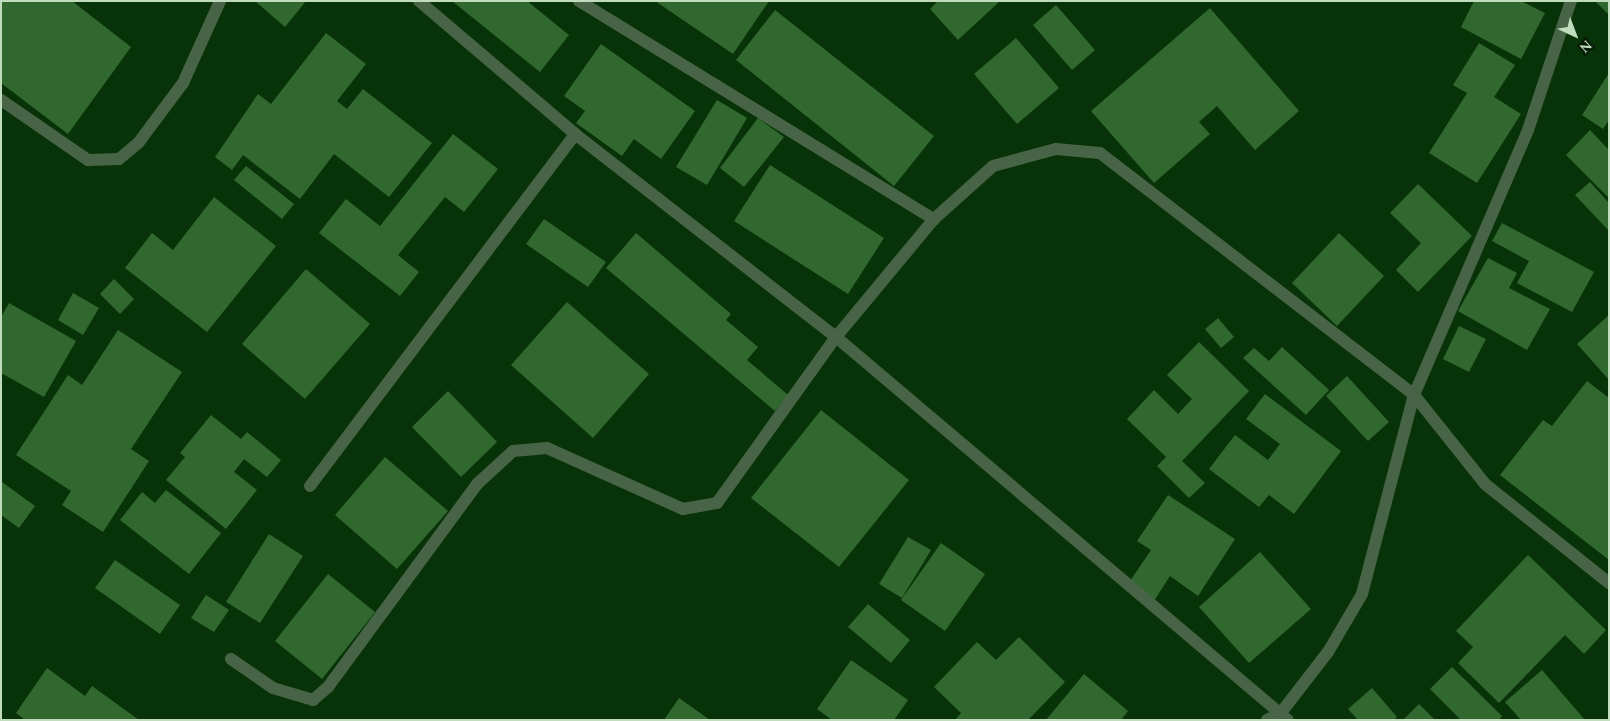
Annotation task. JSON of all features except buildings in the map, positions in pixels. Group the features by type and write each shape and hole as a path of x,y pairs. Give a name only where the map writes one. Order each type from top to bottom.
{"street":[{"path":"1,100 88,160 119,159 139,142 183,83 220,1"},
{"path":"419,1 575,134 836,337 1284,717"},
{"path":"579,1 934,218"},
{"path":"1266,720 1284,717 1328,652 1362,594 1414,395 1528,130 1571,1"},
{"path":"310,486 575,134"},
{"path":"231,659 273,688 313,700 328,687 477,484 513,451 547,448 683,509 717,503 836,337 934,218 993,166 1056,148 1100,153 1414,395 1485,484 1609,583"}]}
